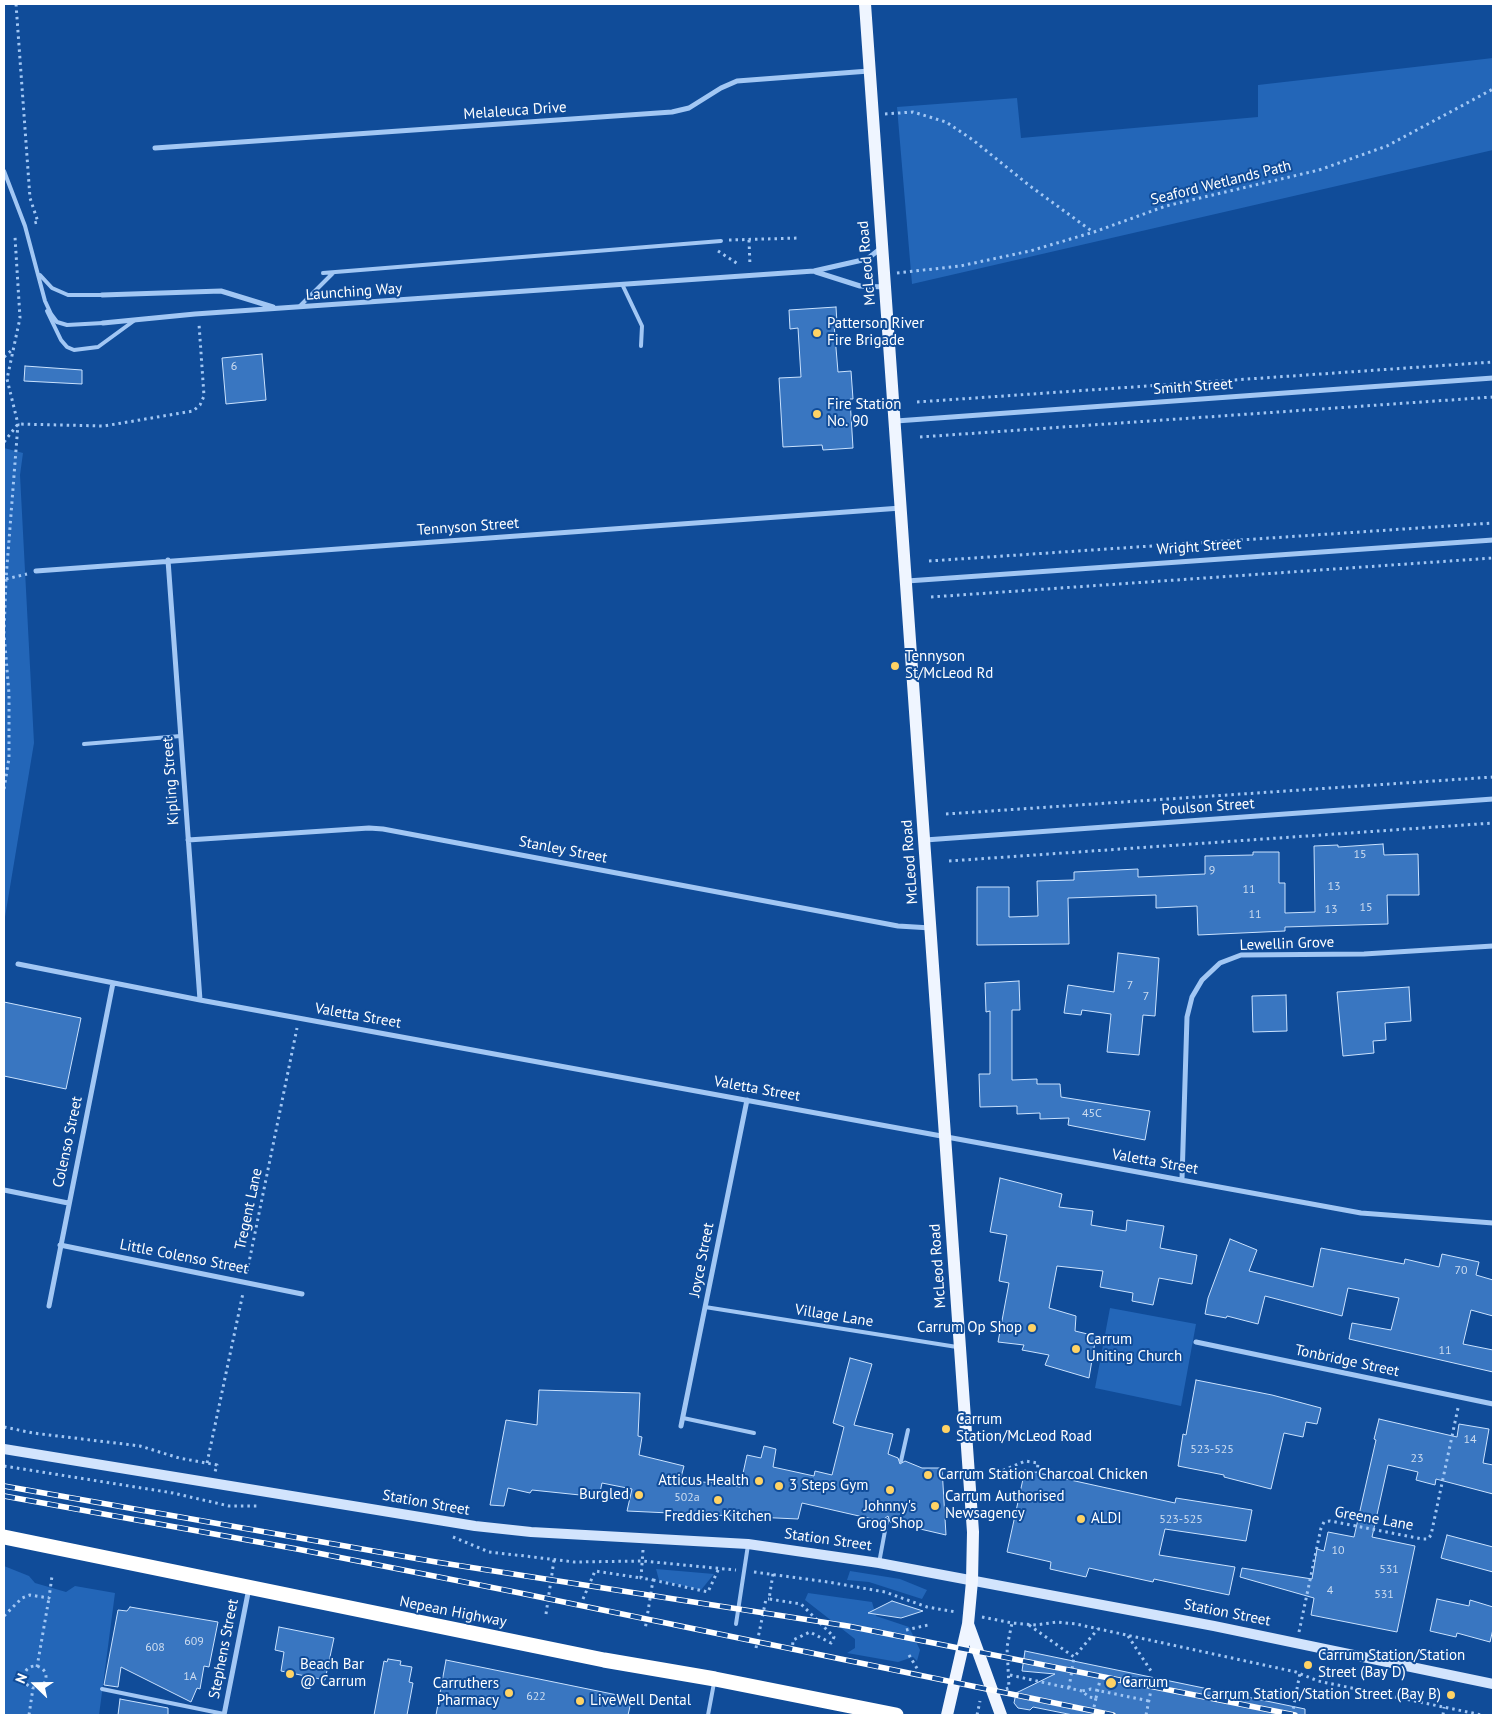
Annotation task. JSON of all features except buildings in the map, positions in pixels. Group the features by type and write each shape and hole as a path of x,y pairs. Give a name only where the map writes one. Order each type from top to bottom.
{"highway":[{"name":"Nepean Highway","path":"4,1537 604,1660 715,1678 896,1715"}],"main road":[{"name":"McLeod Road","path":"865,4 973,1532 972,1581 968,1624 947,1715"},
{"path":"968,1624 1000,1715"}],"street":[{"name":"Melaleuca Drive","path":"154,148 672,112 689,108 721,88 737,81 870,71"},
{"name":"Launching Way","path":"103,323 198,314 814,271 867,259 875,255 882,244"},
{"name":"Launching Way","path":"814,271 860,286 885,282"},
{"path":"102,295 215,290 234,294 271,307 288,309"},
{"name":"Smith Street","path":"895,421 1493,378"},
{"name":"Tennyson Street","path":"36,570 901,508"},
{"name":"Wright Street","path":"906,580 1493,540"},
{"name":"Kipling Street","path":"168,560 200,1000"},
{"name":"Poulson Street","path":"924,840 1493,799"},
{"name":"Stanley Street","path":"188,840 369,828 383,829 898,926 931,928"},
{"name":"Lewellin Grove","path":"1182,1179 1187,1017 1192,997 1202,980 1220,963 1241,955 1364,954 1493,946"},
{"name":"Valetta Street","path":"18,964 200,1000 1360,1213 1493,1223"},
{"name":"Colenso Street","path":"49,1306 113,983"},
{"name":"Joyce Street","path":"681,1426 747,1100"},
{"path":"4,1190 68,1203"},
{"name":"Little Colenso Street","path":"60,1245 302,1294"},
{"name":"Tonbridge Street","path":"1196,1342 1493,1404"},
{"name":"Station Street","path":"4,1449 484,1527 531,1532 748,1544 879,1563 1296,1642 1493,1684"},
{"name":"Stephens Street","path":"224,1715 249,1588"}],"lane":[{"name":"Launching Way","path":"4,171 25,226 45,301 55,320 63,325 103,323"},
{"path":"323,273 721,241"},
{"path":"298,308 332,272"},
{"path":"38,273 52,288 68,295 81,297 102,295"},
{"path":"622,284 642,326 641,346"},
{"path":"45,301 52,324 67,347 74,350 90,350 103,344 136,319"},
{"path":"84,744 181,736"},
{"name":"Village Lane","path":"705,1308 960,1347"},
{"path":"683,1418 754,1433"},
{"path":"901,1460 908,1430"},
{"path":"879,1563 888,1520"},
{"path":"736,1624 748,1544"},
{"path":"708,1715 715,1678"},
{"path":"102,1689 224,1715"}],"path":[{"path":"4,790 10,758 4,633 6,579 18,424 7,379 20,318 15,230 38,222 30,198 16,4"},
{"name":"Seaford Wetlands Path","path":"885,282 902,272 960,266 1030,251 1094,232 1166,206 1319,170 1387,146 1493,89"},
{"path":"873,116 896,112 913,112 946,122 973,140 1030,186 1094,232"},
{"path":"721,241 799,238"},
{"path":"749,240 750,276"},
{"path":"706,242 738,265 750,264"},
{"path":"18,424 104,426 193,411 200,405 204,396 198,314"},
{"path":"4,356 13,350"},
{"path":"917,402 1493,362"},
{"path":"920,437 1493,397"},
{"path":"4,442 18,424"},
{"path":"928,562 1493,523"},
{"path":"4,530 9,524"},
{"path":"931,597 1493,558"},
{"path":"6,579 36,570"},
{"path":"946,814 1493,777"},
{"path":"949,861 1493,823"},
{"name":"Tregent Lane","path":"207,1462 299,1018"},
{"name":"Greene Lane","path":"1296,1642 1321,1528 1324,1522 1330,1521 1422,1539 1428,1539 1431,1535 1460,1397"},
{"path":"4,1427 32,1433 140,1446 179,1458 217,1465 210,1502"},
{"path":"997,1473 1025,1461 1038,1463 1037,1473"},
{"path":"641,1578 644,1537"},
{"path":"546,1614 554,1560"},
{"path":"583,1599 595,1572 653,1580 708,1592 719,1568"},
{"path":"756,1648 766,1599 769,1599 773,1574"},
{"path":"37,1667 52,1576"},
{"path":"645,1630 653,1580"},
{"path":"4,1616 22,1598 30,1595 49,1598"},
{"path":"769,1599 801,1604 834,1637 832,1643 810,1632 793,1640 792,1654"},
{"path":"1009,1688 1008,1647 1012,1623"},
{"path":"906,1630 928,1624"},
{"path":"1028,1624 1074,1657"},
{"path":"1068,1688 1074,1657 1098,1629"},
{"path":"1127,1636 1153,1674"},
{"path":"909,1655 918,1670"},
{"path":"37,1667 43,1670 46,1678 41,1686 34,1688 27,1684 25,1675 28,1669 37,1667"},
{"path":"1292,1715 1300,1673"},
{"path":"1010,1675 1082,1691 1096,1698"},
{"path":"1094,1707 1100,1680"},
{"path":"29,1715 34,1688"},
{"path":"1082,1691 1091,1689 1149,1702"},
{"path":"1146,1715 1151,1690"},
{"path":"977,1715 981,1696"},
{"path":"1443,1715 1444,1707"}],"shaded area":[{"path":"1493,58 1493,150 912,284 897,107 1017,98 1021,138 1258,117 1258,85"},
{"path":"4,448 23,453 20,475 34,743 4,923"},
{"path":"1110,1308 1196,1324 1181,1406 1095,1388"},
{"path":"4,1566 29,1576 35,1583 66,1592 75,1586 115,1593 99,1715 4,1715"},
{"path":"656,1569 714,1574 701,1590 659,1580"},
{"path":"850,1571 900,1579 927,1590 922,1599 869,1582 847,1580"},
{"path":"808,1593 872,1602 876,1616 909,1627 920,1650 917,1661 913,1657 898,1662 847,1653 855,1648 855,1639 805,1600"}],"railway":[{"path":"4,1486 436,1562 848,1626 1295,1715"},
{"path":"4,1496 297,1549 520,1593 1113,1715"}],"place":[{"name":"Patterson River Fire Brigade","path":"817,333"},
{"name":"Fire Station No. 90","path":"817,414"},
{"name":"Tennyson St/McLeod Rd","path":"895,666"},
{"name":"Carrum Op Shop","path":"1032,1328"},
{"name":"Carrum Uniting Church","path":"1076,1349"},
{"name":"Carrum Station/McLeod Road","path":"946,1429"},
{"name":"Carrum Station Charcoal Chicken","path":"928,1475"},
{"name":"Atticus Health","path":"759,1481"},
{"name":"3 Steps Gym","path":"779,1486"},
{"name":"Johnny's Grog Shop","path":"890,1490"},
{"name":"Burgled","path":"639,1495"},
{"name":"Freddies Kitchen","path":"718,1500"},
{"name":"Carrum Authorised Newsagency","path":"935,1506"},
{"name":"ALDI","path":"1081,1519"},
{"name":"Carrum Station/Station Street (Bay D)","path":"1308,1665"},
{"name":"Beach Bar @ Carrum","path":"290,1674"},
{"name":"Carrum","path":"1111,1683"},
{"name":"Carruthers Pharmacy","path":"509,1693"},
{"name":"Carrum Station/Station Street (Bay B)","path":"1451,1695"},
{"name":"LiveWell Dental","path":"580,1701"}]}
